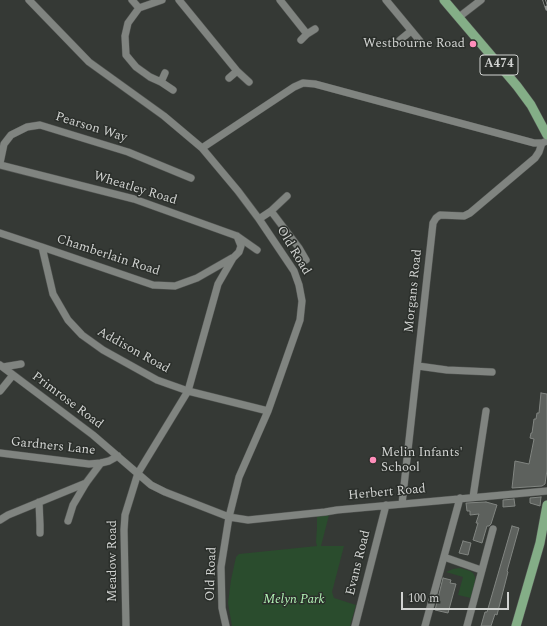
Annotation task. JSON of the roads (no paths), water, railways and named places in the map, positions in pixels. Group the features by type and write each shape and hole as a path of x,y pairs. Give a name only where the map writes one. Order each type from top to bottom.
{"main road":[{"name":"A474","path":"444,0 517,86 531,105 547,135"},
{"path":"516,626 540,543 547,505"}],"street":[{"name":"Old Road","path":"29,0 89,62 164,116 202,148 259,219 294,271 299,285 302,301 300,320 268,411 239,477 229,517 221,567 222,608 226,626"},
{"path":"132,0 139,8"},
{"path":"162,0 139,8 128,23 125,36 126,55 136,68 173,90"},
{"path":"179,0 237,71 249,82"},
{"path":"280,0 307,34"},
{"path":"386,0 420,41"},
{"path":"459,17 480,0"},
{"path":"300,40 315,29"},
{"path":"400,40 411,31"},
{"path":"229,78 237,71"},
{"path":"161,82 165,73"},
{"path":"202,148 294,87 303,83 315,84 534,143 544,142"},
{"name":"Pearson Way","path":"0,164 4,144 11,135 27,127 40,125 128,152 191,178"},
{"name":"Morgans Road","path":"402,504 433,223 436,218 440,216 464,216 470,213 535,158 544,142"},
{"name":"Wheatley Road","path":"0,164 134,199 237,236 257,250"},
{"path":"259,219 271,211 287,196"},
{"path":"271,211 299,248 306,260"},
{"name":"Chamberlain Road","path":"0,234 153,285 175,286 197,278 233,258"},
{"name":"Meadow Road","path":"126,626 125,515 138,473 188,391 218,284 233,258 239,252 241,246 237,236"},
{"name":"Addison Road","path":"42,247 53,294 68,320 82,335 103,350 158,380 188,391 268,411"},
{"path":"2,366 21,364"},
{"name":"Primrose Road","path":"2,366 93,435 118,456"},
{"path":"418,366 447,370 492,372"},
{"path":"0,391 13,375"},
{"path":"473,497 486,411"},
{"name":"Gardners Lane","path":"0,453 89,464 109,461 118,456"},
{"path":"118,456 152,485 165,492 229,517"},
{"path":"68,521 73,505 86,482 101,463"},
{"path":"0,520 8,515 86,482"},
{"name":"Herbert Road","path":"229,517 248,520 547,490"},
{"path":"424,626 460,498"},
{"path":"39,502 40,534"},
{"name":"Evans Road","path":"355,626 386,505"},
{"path":"467,626 493,529"},
{"path":"444,557 481,570"}],"railway":[{"path":"544,0 547,9"}],"place":[{"name":"Westbourne Road","path":"473,44"},
{"name":"Melin Infants' School","path":"373,460"}],"park label":[{"name":"Melyn Park","path":"294,600"}]}
